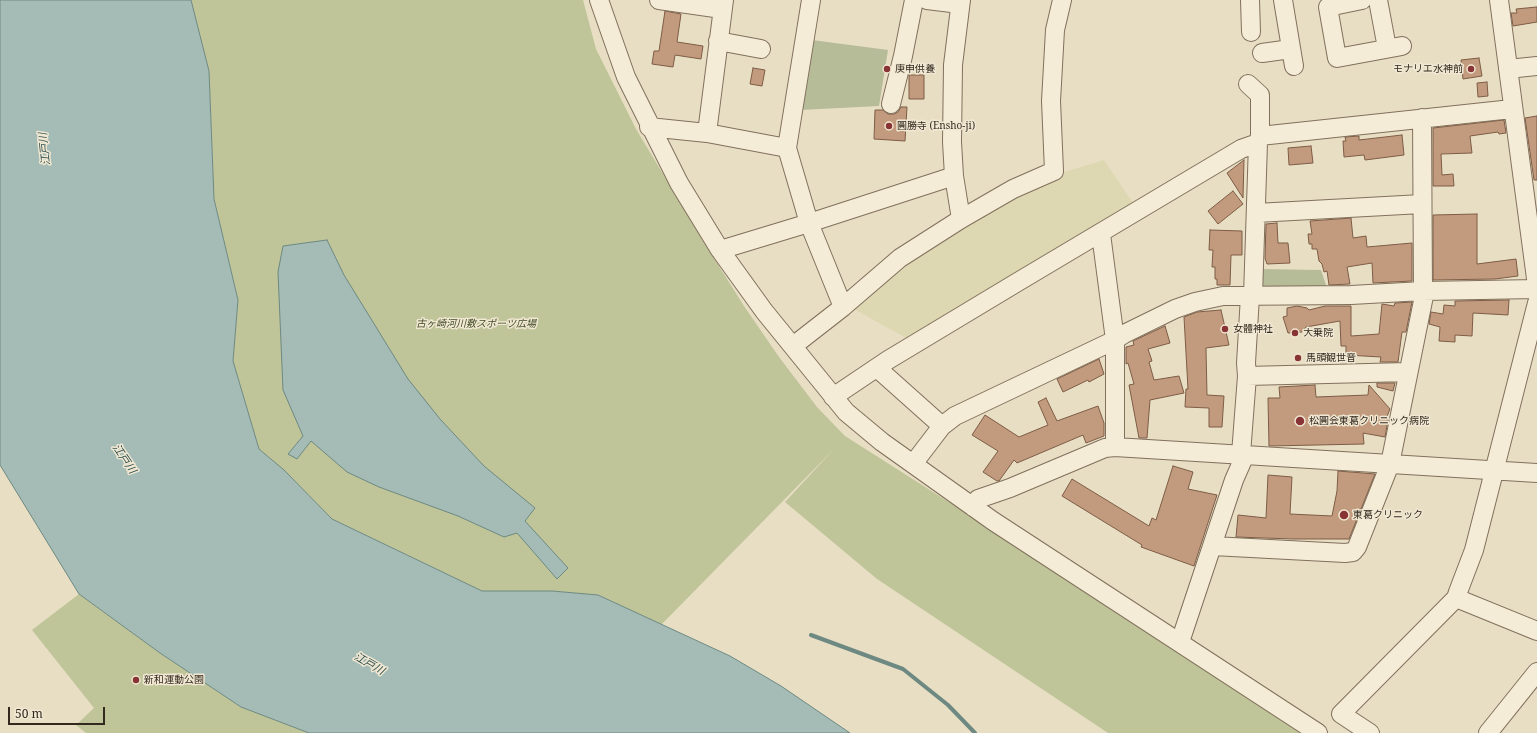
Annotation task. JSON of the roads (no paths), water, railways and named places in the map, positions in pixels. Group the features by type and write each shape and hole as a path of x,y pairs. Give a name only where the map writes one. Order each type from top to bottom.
{"street":[{"path":"599,0 626,77 649,127 679,183 720,250 764,311 846,412 862,427 973,507 1318,733"},
{"path":"811,0 787,148 809,223 843,307"},
{"path":"891,104 903,56 914,0"},
{"path":"927,0 961,2 953,65 954,176 961,219"},
{"path":"793,346 843,307 900,258 961,219 1013,189 1054,171 1051,102 1055,30 1062,0"},
{"path":"1250,0 1252,32"},
{"path":"1283,0 1294,66"},
{"path":"1362,0 1328,7 1337,58 1395,47 1378,0"},
{"path":"913,464 942,426 955,416 1115,340 1175,309 1196,302 1223,296 1351,295 1424,291 1537,288 1512,109 1499,0"},
{"path":"669,1 723,5 707,133"},
{"path":"718,42 761,49"},
{"path":"1262,54 1291,49"},
{"path":"1508,69 1537,66"},
{"path":"1180,642 1243,455 1247,376 1246,363 1252,296 1259,139 1254,89"},
{"path":"833,397 877,368 1016,283 1259,139 1422,118 1512,109"},
{"path":"1213,546 1345,553 1352,552 1358,547 1390,464 1424,291 1422,118"},
{"path":"649,127 707,133 787,148"},
{"path":"720,250 954,176"},
{"path":"1256,213 1422,204"},
{"path":"1101,234 1115,340 1115,447"},
{"path":"1370,733 1341,714 1456,598 1474,550 1537,303"},
{"path":"877,368 942,426"},
{"path":"1247,376 1408,372"},
{"path":"973,507 978,499 1010,488 1105,448 1115,447 1537,473"},
{"path":"1456,598 1537,630"},
{"path":"1488,733 1537,672"}],"water":[{"name":"江戸川","path":"0,0 191,0 209,71 214,199 238,300 233,361 259,449 284,470 332,519 482,591 552,591 598,595 730,656 781,686 850,733 309,733 241,707 160,653 79,594 0,465"},
{"path":"327,240 344,275 408,379 440,419 484,466 535,508 525,521 568,568 557,579 517,533 504,537 458,516 379,487 347,472 311,441 297,459 288,454 303,436 283,390 278,272 283,246"}],"waterway":[{"path":"811,635 903,669 948,705 975,733"}],"place":[{"name":"庚申供養","path":"887,69"},
{"name":"モナリエ水神前","path":"1471,69"},
{"name":"圓勝寺 (Ensho-ji)","path":"889,126"},
{"name":"女體神社","path":"1225,329"},
{"name":"大乗院","path":"1295,333"},
{"name":"馬頭観世音","path":"1298,358"},
{"name":"松圓会東葛クリニック病院","path":"1300,421"},
{"name":"東葛クリニック","path":"1344,515"},
{"name":"新和運動公園","path":"136,680"}],"park label":[{"name":"古ヶ崎河川敷スポーツ広場","path":"476,324"}]}
